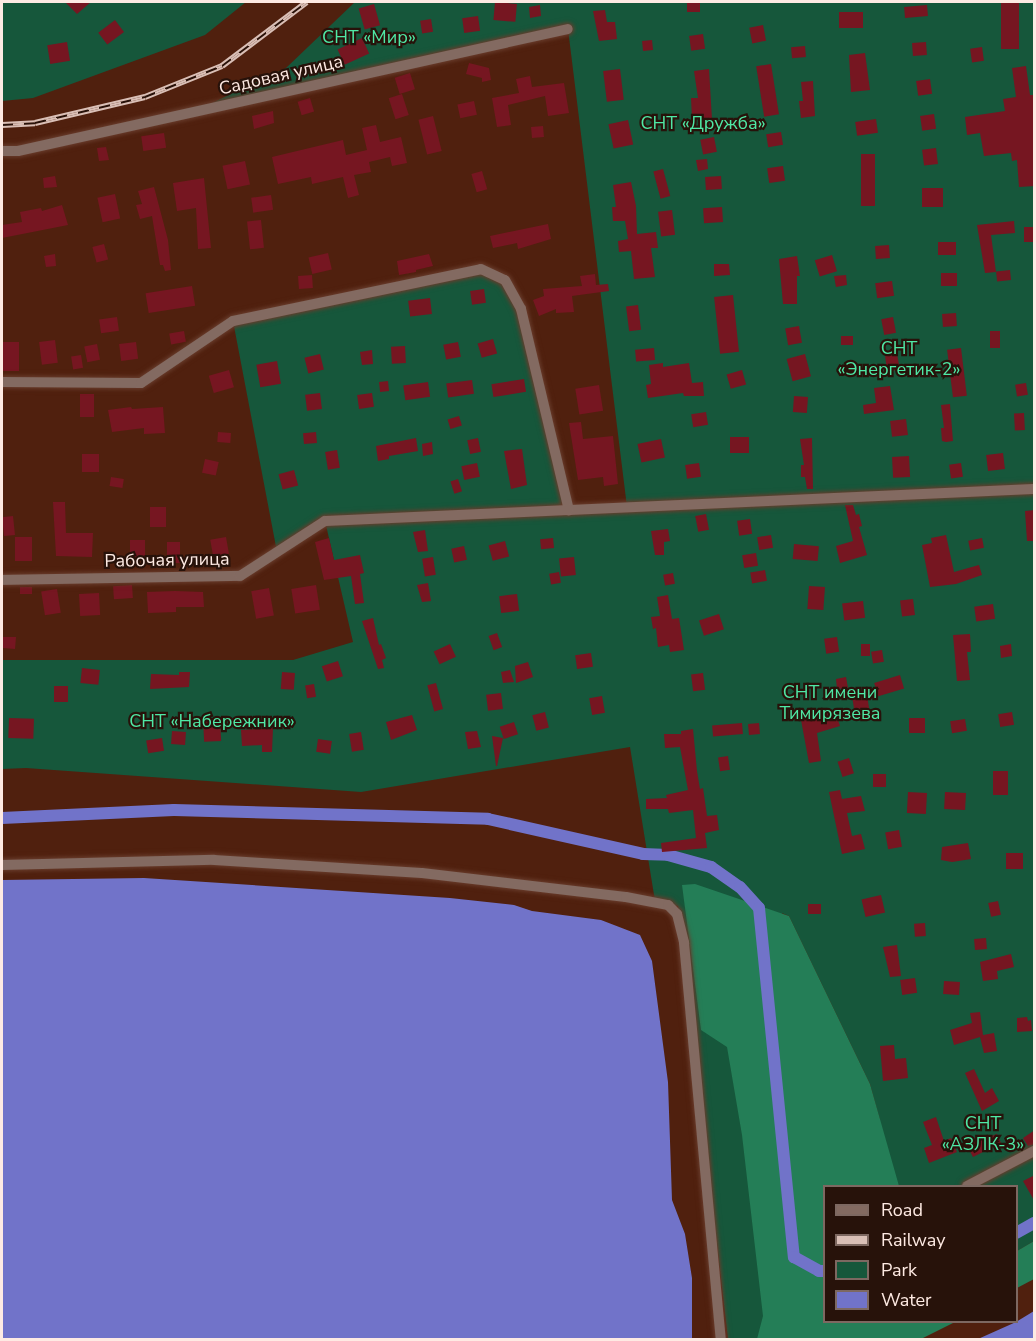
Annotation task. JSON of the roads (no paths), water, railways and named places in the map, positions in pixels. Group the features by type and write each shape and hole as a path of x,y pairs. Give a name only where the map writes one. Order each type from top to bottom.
{"street":[{"name":"Садовая улица","path":"2,152 18,151 568,29"},
{"path":"2,382 141,383 233,321 481,269 505,280 521,309 569,510"},
{"name":"Рабочая улица","path":"2,580 240,576 325,521 1035,489"},
{"path":"2,865 237,862 422,873 626,897 668,905 677,914 684,943 721,1340"},
{"path":"969,1185 1035,1151"}],"water":[{"path":"144,878 450,898 514,905 532,911 601,920 640,935 652,961 668,1082 672,1200 685,1234 692,1278 692,1339 2,1339 2,880"},
{"path":"1034,1311 1034,1339 978,1339 1018,1323"}],"waterway":[{"path":"2,818 174,810 488,819 643,854 668,855 711,867 740,887 759,908 794,1257 823,1271"},
{"path":"1018,1232 1034,1223"}],"railway":[{"path":"2,125 35,123 145,97 222,66 307,2"}],"park label":[{"name":"СНТ «Мир»","path":"369,37"},
{"name":"СНТ «Дружба»","path":"703,123"},
{"name":"СНТ «Энергетик-2»","path":"899,359"},
{"name":"СНТ имени Тимирязева","path":"830,703"},
{"name":"СНТ «Набережник»","path":"212,721"},
{"name":"СНТ «АЗЛК-3»","path":"983,1134"}]}
